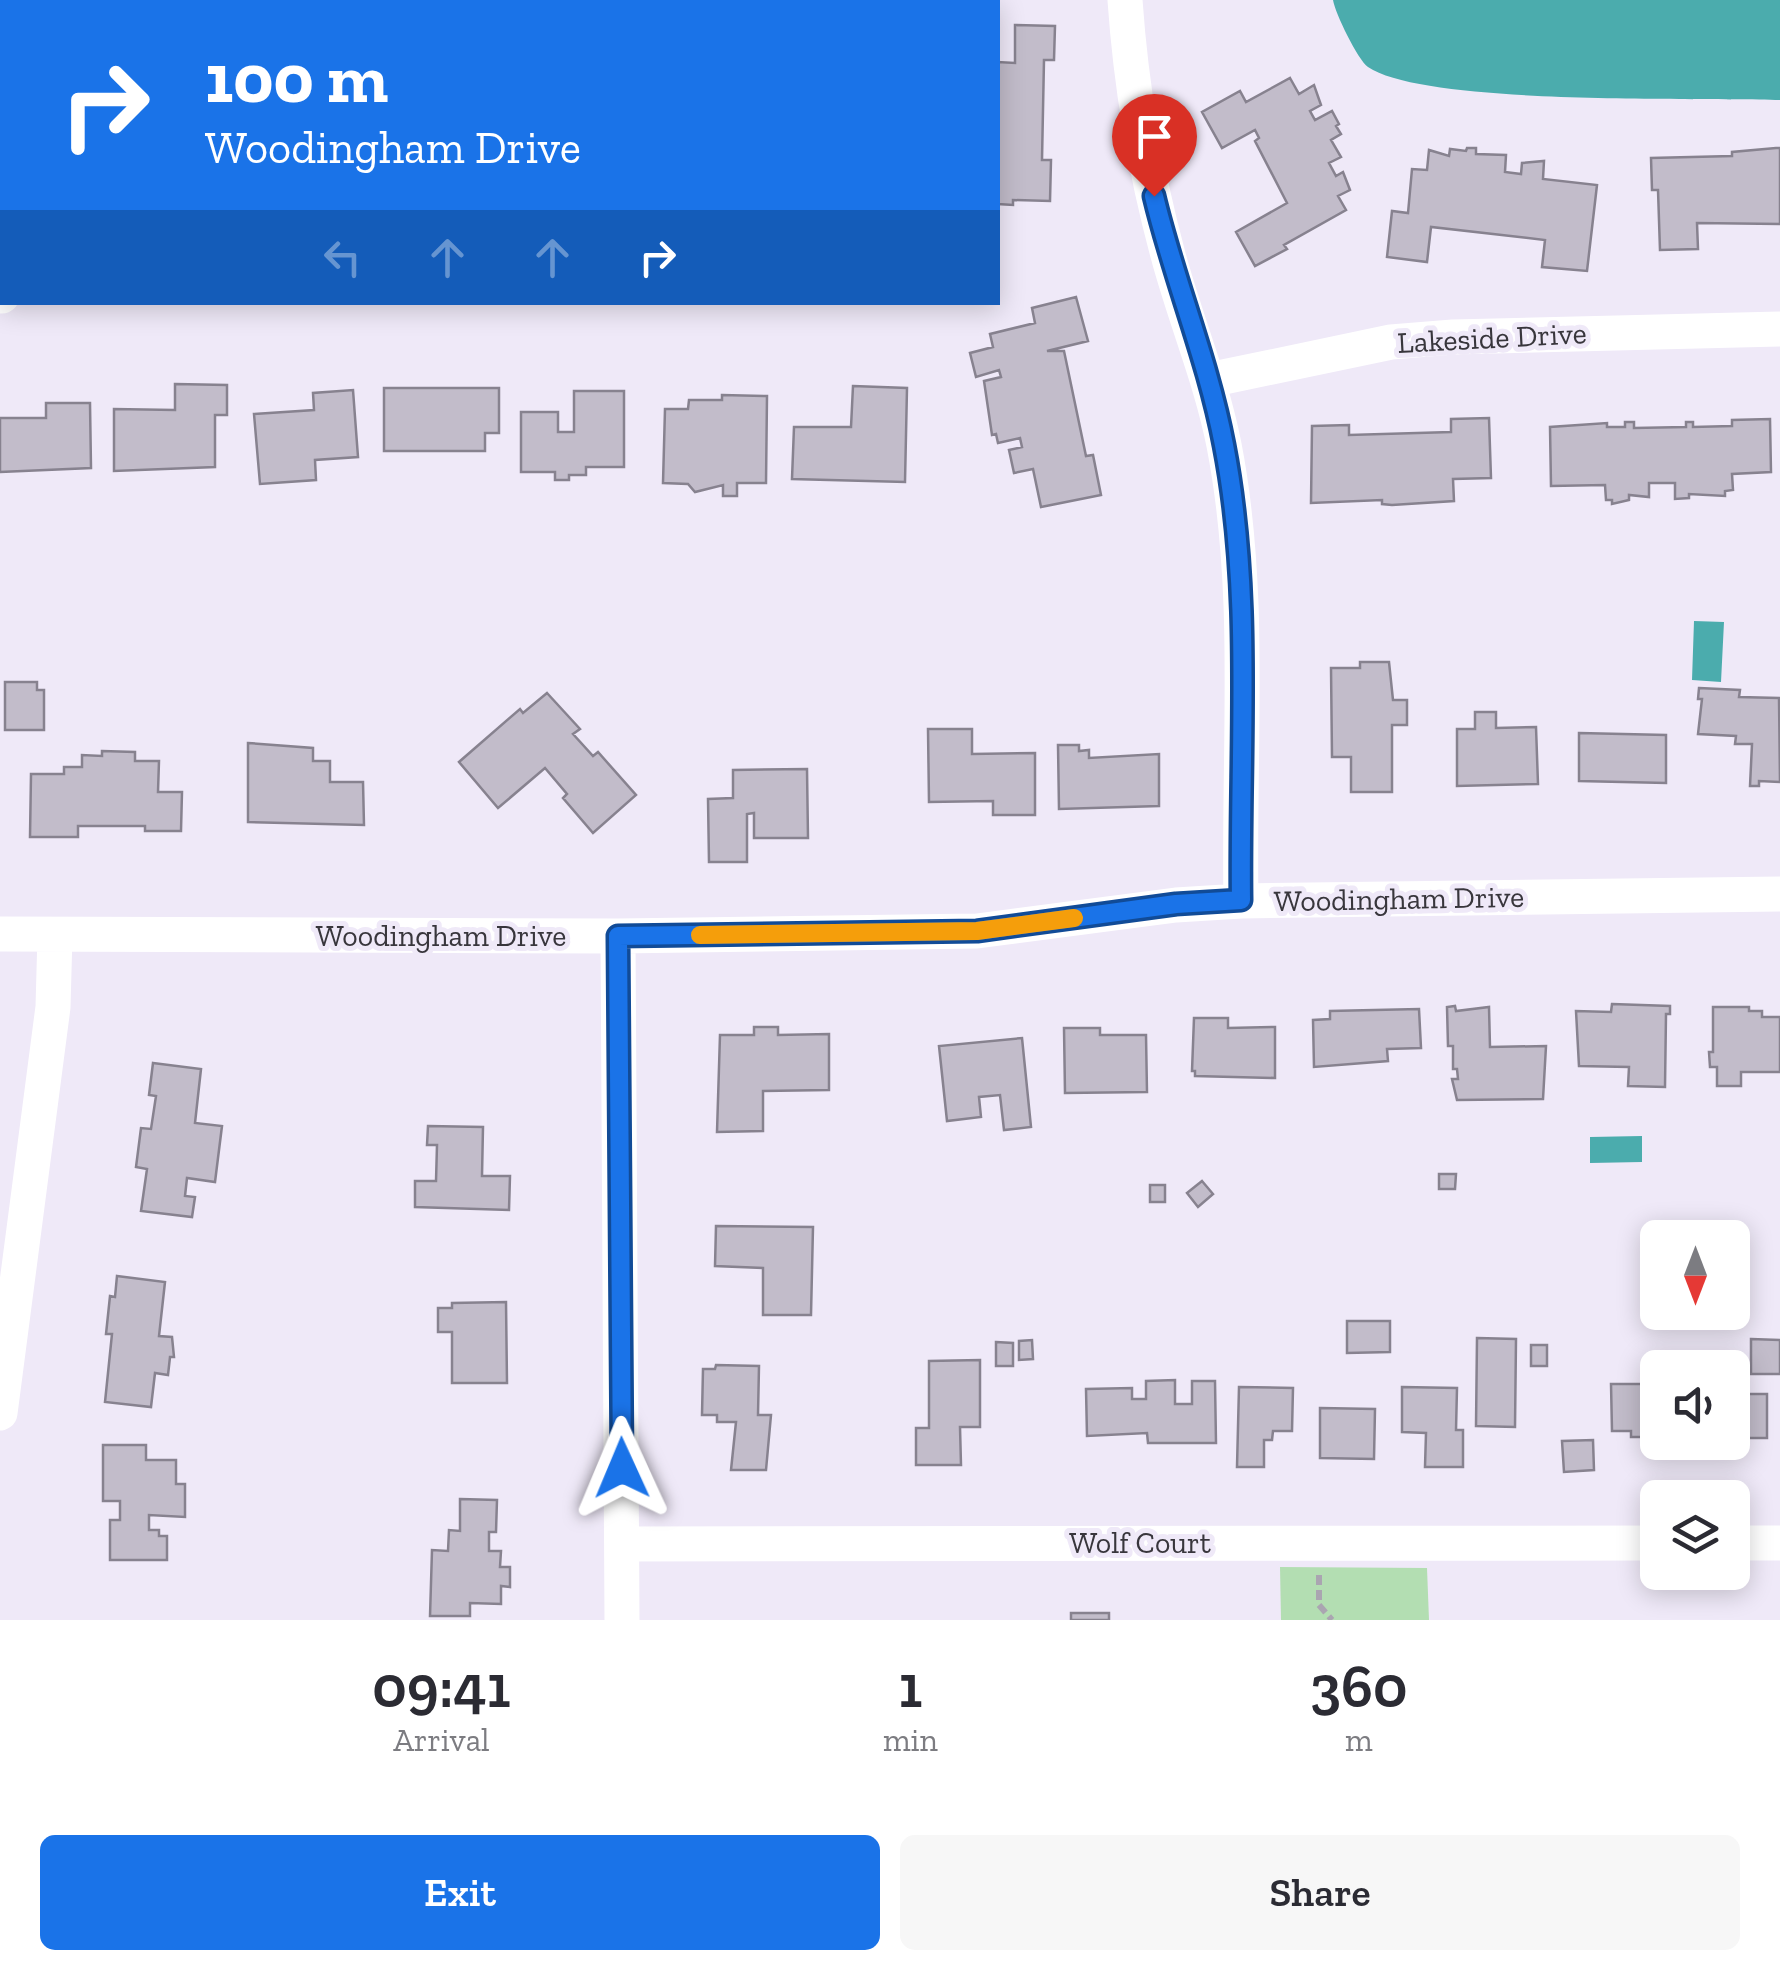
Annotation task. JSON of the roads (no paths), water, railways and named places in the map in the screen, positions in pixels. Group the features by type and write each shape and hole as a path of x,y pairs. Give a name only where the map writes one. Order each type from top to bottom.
{"street":[{"path":"1126,0 1131,86 1146,166 1168,257 1209,380 1224,446 1241,593 1241,900"},
{"name":"Lakeside Drive","path":"1209,380 1391,342 1453,337 1780,330"},
{"name":"Woodingham Drive","path":"0,934 618,936 977,931 1176,904 1241,900 1780,894"},
{"path":"0,1413 53,1007 55,935"},
{"path":"618,936 622,1620"},
{"name":"Wolf Court","path":"624,1544 1640,1543"},
{"path":"1750,1543 1780,1543"}]}
